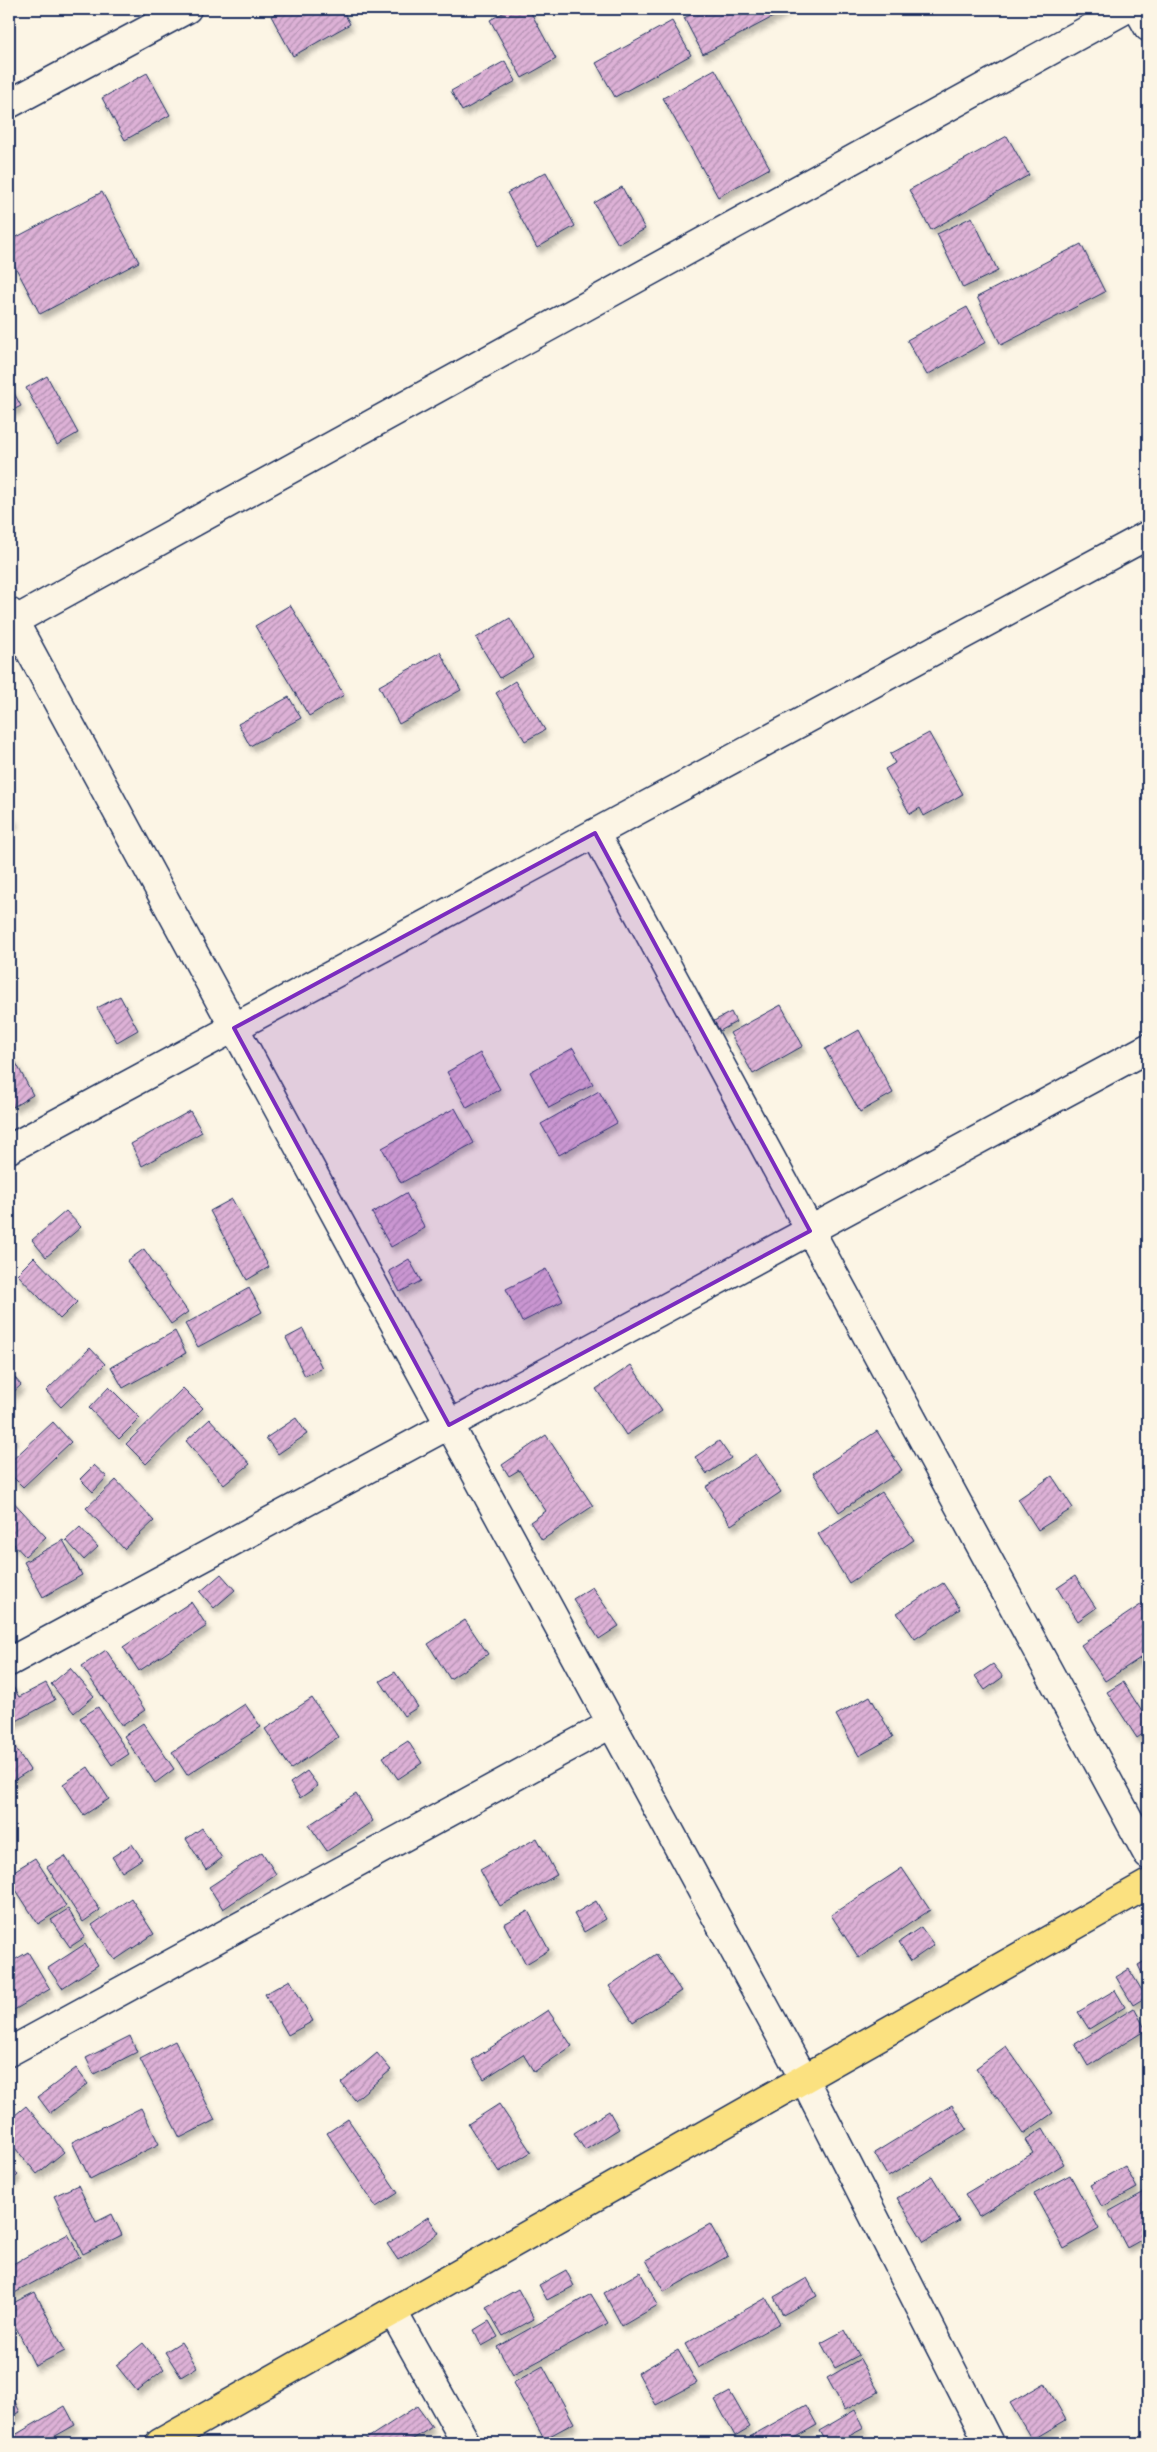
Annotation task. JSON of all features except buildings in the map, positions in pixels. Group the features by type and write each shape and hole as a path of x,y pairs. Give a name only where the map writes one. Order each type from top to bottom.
{"main road":[{"path":"160,2443 1148,1884"}],"street":[{"path":"9,104 187,9"},
{"path":"989,2443 804,2079 11,616 1126,9"},
{"path":"1138,9 1148,27"},
{"path":"9,1149 1148,535"},
{"path":"594,833 1148,1855"},
{"path":"9,1662 1148,1048"},
{"path":"9,2052 611,1724"},
{"path":"393,2312 466,2443"}],"highlighted area":[{"path":"595,833 810,1231 449,1425 234,1028"}]}
